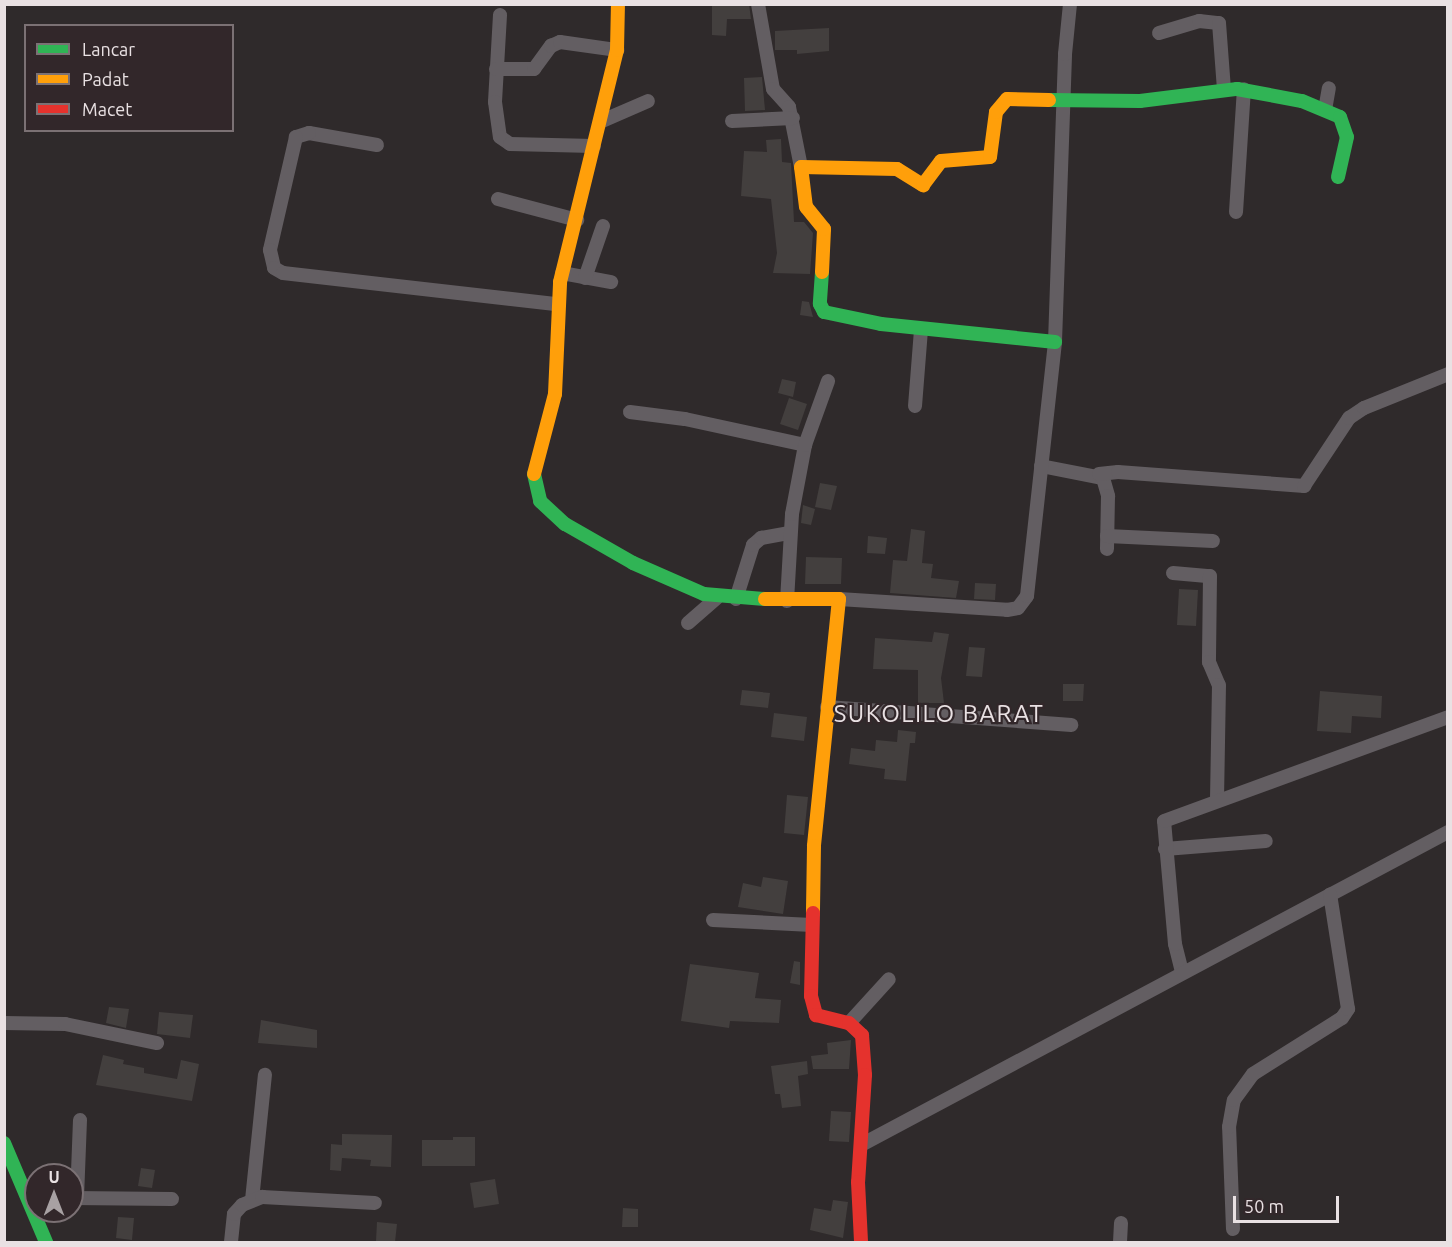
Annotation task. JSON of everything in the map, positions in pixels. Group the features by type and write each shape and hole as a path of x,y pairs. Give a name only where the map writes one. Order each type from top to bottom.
{"street":[{"path":"618,4 617,50 602,121 562,273 557,304 556,384 532,471 535,492 565,524 601,546 717,598 787,601 839,599 1018,608 1027,596 1029,584 1055,342 1070,4"},
{"path":"758,4 773,89 787,104 793,118 806,207 824,230 822,310 840,318 921,329 1055,342"},
{"path":"500,15 496,69 496,129 503,141 594,146"},
{"path":"1159,33 1199,21 1217,21 1224,89"},
{"path":"496,69 534,69 551,46 560,42 617,50"},
{"path":"1325,110 1329,88"},
{"path":"801,167 897,169 923,185 941,161 990,157 996,112 1002,101 1012,98 1140,101 1224,89 1244,89 1294,99 1340,117 1346,129 1338,177"},
{"path":"1236,212 1244,89"},
{"path":"602,121 648,101"},
{"path":"732,121 793,118"},
{"path":"377,145 309,133 296,137 270,250 274,268 283,273 557,304"},
{"path":"498,199 577,220"},
{"path":"585,278 603,226"},
{"path":"562,273 611,282"},
{"path":"915,406 921,329"},
{"path":"1041,466 1098,474 1118,472 1304,486 1349,418 1364,408 1448,374"},
{"path":"787,601 790,533 806,445 828,381"},
{"path":"630,412 685,419 806,445"},
{"path":"1098,474 1103,478 1108,496 1107,543 1213,542"},
{"path":"736,600 753,545 761,538 790,533"},
{"path":"1173,573 1210,576 1209,662 1219,685 1217,799"},
{"path":"688,623 717,598"},
{"path":"839,599 827,707 812,925 811,996 814,1012 822,1018 849,1023 862,1035 861,1242"},
{"path":"827,707 1071,725"},
{"path":"1182,972 1165,849 1164,820 1448,717"},
{"path":"861,1145 1448,832"},
{"path":"1165,849 1266,842"},
{"path":"1233,1229 1228,1127 1234,1100 1253,1074 1342,1018 1348,1008 1330,894"},
{"path":"713,920 812,925"},
{"path":"849,1023 890,979"},
{"path":"4,1023 65,1024 157,1043"},
{"path":"252,1200 265,1075"},
{"path":"77,1163 80,1120"},
{"path":"4,1143 24,1183"},
{"path":"231,1242 234,1214 252,1200 285,1196 375,1203"},
{"path":"84,1198 172,1199"},
{"path":"40,1223 46,1242"},
{"path":"1120,1223 1120,1242"}],"building":[{"path":"712,4 749,4 751,19 727,19 726,36 712,35"},
{"path":"829,28 829,51 797,54 797,50 775,50 775,31"},
{"path":"762,77 765,110 745,111 744,78"},
{"path":"781,139 782,162 791,163 794,222 804,222 813,233 810,274 773,273 777,253 771,199 741,196 744,151 767,152 766,140"},
{"path":"802,301 809,302 813,317 800,315"},
{"path":"782,379 796,382 793,397 778,393"},
{"path":"789,398 807,404 798,430 780,424"},
{"path":"820,483 837,486 831,510 815,507"},
{"path":"803,505 815,509 811,525 801,523"},
{"path":"911,529 925,531 922,563 933,564 931,578 959,581 956,598 890,593 893,560 907,561"},
{"path":"868,536 887,538 885,554 867,553"},
{"path":"806,557 842,558 841,584 805,584"},
{"path":"975,583 996,584 995,600 974,599"},
{"path":"1179,589 1198,590 1196,626 1177,625"},
{"path":"934,632 949,634 941,678 944,703 918,703 918,670 873,669 875,638 932,642"},
{"path":"969,647 985,648 982,677 966,676"},
{"path":"1063,684 1084,684 1083,701 1063,701"},
{"path":"742,690 770,693 768,708 740,705"},
{"path":"1320,691 1382,696 1381,718 1352,716 1351,733 1317,731"},
{"path":"774,713 807,717 804,741 771,737"},
{"path":"898,730 916,732 915,743 910,743 906,781 884,779 885,769 849,764 851,748 875,751 876,740 897,742"},
{"path":"787,795 808,797 804,835 784,833"},
{"path":"763,877 788,881 783,914 738,907 743,883 761,887"},
{"path":"794,961 800,962 800,985 790,983"},
{"path":"690,964 759,973 755,998 781,1000 779,1023 730,1021 729,1028 681,1021"},
{"path":"109,1007 129,1009 126,1028 106,1023"},
{"path":"159,1012 193,1015 190,1038 157,1034"},
{"path":"261,1020 317,1030 317,1048 258,1043"},
{"path":"851,1040 849,1069 813,1069 811,1056 828,1054 827,1043"},
{"path":"103,1055 124,1060 123,1064 144,1068 144,1073 177,1079 181,1060 199,1064 192,1101 96,1085"},
{"path":"807,1061 808,1074 798,1076 801,1106 782,1108 780,1094 775,1094 771,1066"},
{"path":"831,1111 851,1112 849,1142 829,1141"},
{"path":"342,1134 392,1135 391,1167 370,1166 371,1160 342,1158 341,1171 330,1170 331,1144 342,1145"},
{"path":"453,1137 475,1137 475,1166 422,1166 422,1140 453,1140"},
{"path":"141,1168 155,1170 152,1188 138,1186"},
{"path":"495,1179 499,1204 474,1208 470,1183"},
{"path":"833,1200 848,1202 843,1238 810,1230 814,1208 831,1211"},
{"path":"623,1208 638,1209 638,1227 622,1227"},
{"path":"118,1217 134,1218 132,1240 116,1238"},
{"path":"377,1222 397,1224 395,1242 376,1241"}],"traffic: fast":[{"path":"1049,100 1140,101 1237,89 1302,101 1340,117 1347,137 1338,177"},
{"path":"822,272 820,304 824,312 881,324 1055,342"},
{"path":"534,474 540,501 565,524 633,563 704,594 765,599"},
{"path":"4,1143 46,1242"}],"traffic: slow":[{"path":"534,474 555,394 560,282 617,50 618,4"},
{"path":"822,272 824,229 806,207 801,167 897,169 923,185 941,161 990,157 996,112 1007,99 1049,100"},
{"path":"765,599 839,599 814,846 813,913"}],"traffic: jam":[{"path":"813,913 811,996 816,1015 849,1023 862,1035 865,1075 858,1182 861,1242"}],"district":[{"name":"SUKOLILO BARAT","path":"939,714"}]}
